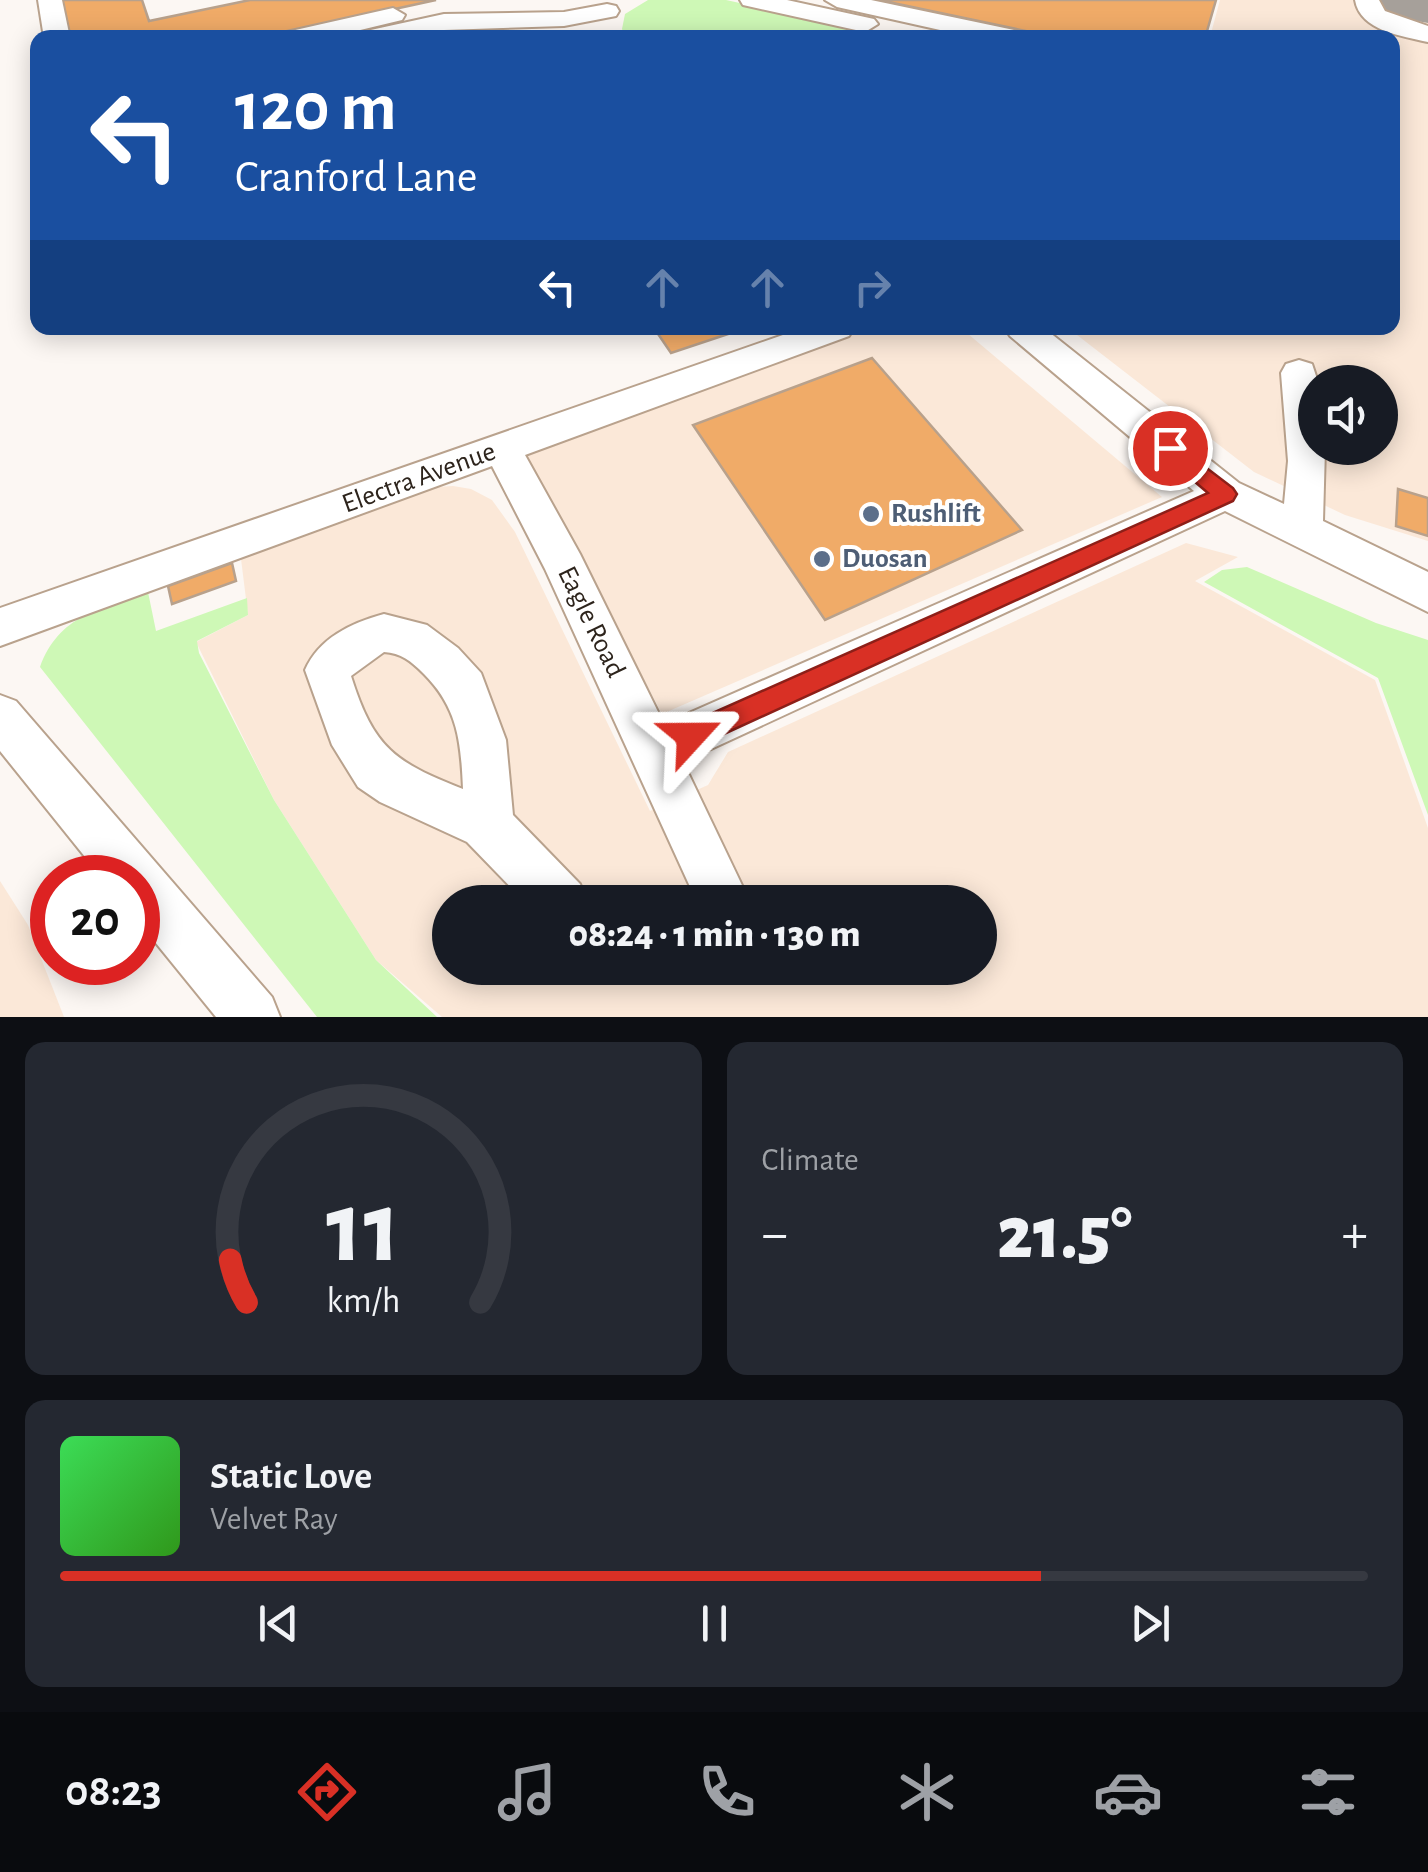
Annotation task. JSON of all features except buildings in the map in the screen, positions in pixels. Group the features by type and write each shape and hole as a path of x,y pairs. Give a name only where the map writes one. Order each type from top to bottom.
{"lane":[{"path":"50,0 56,30"},
{"path":"327,30 460,0"},
{"path":"752,0 892,30"},
{"path":"836,0 977,30"},
{"path":"1367,0 1369,12 1378,18 1428,34"},
{"path":"405,30 444,22 564,19 611,5"},
{"path":"602,30 611,5"},
{"path":"518,20 550,30"},
{"name":"Electra Avenue","path":"0,627 818,335"},
{"path":"1031,335 1225,494 1302,533 1409,574 1428,594"},
{"name":"Eagle Road","path":"502,448 677,798 716,885"},
{"path":"1302,533 1307,465"},
{"path":"654,752 1225,494"},
{"path":"0,716 116,855"},
{"path":"488,827 540,885"},
{"path":"160,908 252,1017"}],"shaded area":[{"path":"1220,0 1428,0 1428,541 1345,515 1254,472 1077,335 1400,335 1400,30 1212,30"},
{"path":"851,335 969,335 1162,497 662,714 526,454"},
{"path":"438,487 471,489 492,500 515,532 650,811 708,785 728,752 1186,543 1238,557 1195,581 1375,680 1428,828 1428,1017 442,1017 376,960 274,800 196,642 248,615 241,559"},
{"path":"0,881 30,930 30,985 51,985 64,1017 0,1017"}],"green space":[{"path":"648,0 726,0 865,30 622,30 625,14"},
{"path":"1247,567 1376,623 1428,640 1428,815 1378,678 1204,582 1222,570"},
{"path":"148,592 156,631 247,598 248,615 197,641 199,653 274,800 376,960 437,1017 317,1017 40,667 58,636 70,625 98,609"}],"taxiway":[{"path":"1385,0 1428,6"}],"place":[{"name":"Rushlift","path":"871,514"},
{"name":"Duosan","path":"822,559"}],"route":[{"path":"691,736 1225,494 1170,448"}]}
